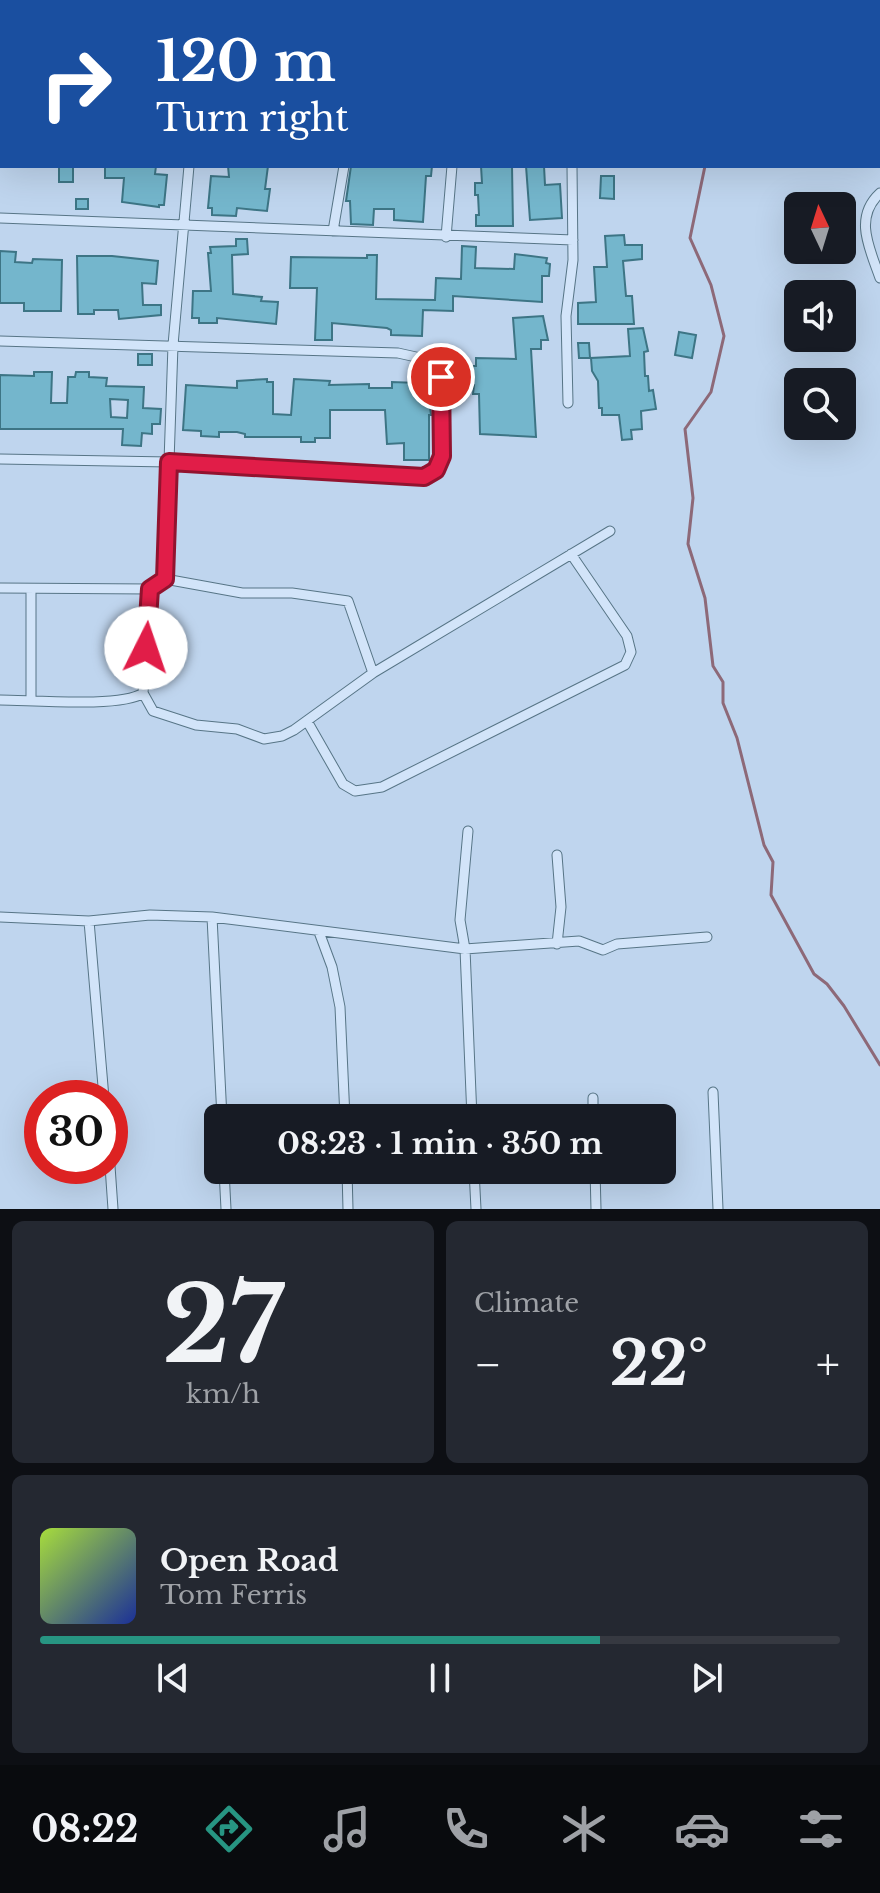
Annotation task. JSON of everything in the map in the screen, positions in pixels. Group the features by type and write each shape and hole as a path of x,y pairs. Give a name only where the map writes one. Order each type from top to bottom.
{"street":[{"path":"165,579 173,345 189,168"},
{"path":"333,231 344,168"},
{"path":"446,237 452,168"},
{"path":"568,403 566,316 572,277 572,168"},
{"path":"880,193 872,200 864,226 867,248 880,278"},
{"path":"0,218 573,240"},
{"path":"0,341 398,353 425,359 441,377 442,456 436,470 424,477 169,462 0,459"},
{"path":"150,589 143,693 153,711 196,725 237,729 264,739 282,736 307,721 373,673 610,531"},
{"path":"307,721 343,784 355,791 382,787 625,665 631,652 627,636 571,554"},
{"path":"0,588 150,589 165,579 242,593 292,593 348,601 373,673"},
{"path":"31,589 31,700"},
{"path":"0,700 112,701 135,699 143,693"},
{"path":"468,831 460,920 465,949 471,1104"},
{"path":"557,855 561,907 557,944"},
{"path":"0,917 89,921 150,915 212,917 465,949 579,941 603,950 617,944 707,937"},
{"path":"212,917 221,1104"},
{"path":"89,921 102,1080"},
{"path":"319,932 332,967 340,1007 344,1104"},
{"path":"713,1092 718,1209"},
{"path":"593,1098 593,1104"},
{"path":"111,1184 113,1209"},
{"path":"225,1184 226,1209"},
{"path":"347,1184 348,1209"},
{"path":"475,1184 476,1209"},
{"path":"595,1184 596,1209"}],"building":[{"path":"59,168 73,168 73,182 59,182"},
{"path":"105,168 156,168 155,174 167,175 164,205 122,202 124,178 105,178"},
{"path":"228,168 268,168 265,189 270,189 267,211 237,208 236,216 212,215 212,208 208,208 211,176 229,177"},
{"path":"351,168 432,168 431,176 426,176 423,222 394,220 394,209 374,209 373,225 351,224 350,201 346,201"},
{"path":"481,168 512,168 513,226 476,226 476,215 479,215 475,183 482,183"},
{"path":"526,168 544,168 545,185 560,184 562,218 530,220"},
{"path":"601,176 614,176 614,199 600,198"},
{"path":"76,199 88,199 88,209 76,209"},
{"path":"624,235 625,245 642,245 642,259 623,261 626,296 632,296 634,324 578,324 578,303 596,302 594,267 607,267 605,236"},
{"path":"236,239 247,239 248,254 232,255 233,294 278,302 276,324 217,318 217,323 199,323 199,318 192,318 193,291 211,291 210,247 236,246"},
{"path":"462,246 476,247 475,268 514,269 515,254 547,258 549,276 542,276 542,302 453,296 453,311 423,310 422,336 391,335 391,330 387,328 332,323 332,340 315,340 317,288 290,288 291,257 367,258 367,255 377,255 376,299 435,300 436,278 461,279"},
{"path":"0,251 16,252 15,262 62,260 61,311 24,311 24,303 0,303"},
{"path":"77,256 158,261 156,284 142,283 143,305 161,305 161,315 119,319 118,310 78,314"},
{"path":"543,316 548,340 541,340 541,349 531,349 536,437 480,434 479,394 473,394 474,385 468,385 468,366 476,366 476,358 516,359 513,318"},
{"path":"643,328 648,351 644,352 645,376 648,376 649,391 653,390 656,409 641,411 642,429 631,430 632,439 622,440 619,415 602,415 602,408 599,408 598,381 592,371 591,358 630,356 628,329"},
{"path":"679,332 696,335 692,358 675,355"},
{"path":"578,343 589,343 590,358 579,358"},
{"path":"138,354 152,354 152,365 138,365"},
{"path":"34,372 52,372 51,403 67,403 68,377 75,377 76,372 89,372 89,377 107,378 106,386 144,387 143,408 161,409 160,424 152,424 152,434 142,433 141,446 122,445 123,429 0,429 0,375 34,376","holes":["110,399 128,400 127,418 111,417"]},
{"path":"427,372 430,376 431,415 429,460 404,460 404,443 387,444 385,410 330,410 330,438 315,438 315,442 301,442 301,437 245,437 245,434 237,432 219,432 219,437 201,436 201,431 183,430 186,385 237,388 237,381 267,379 267,382 273,382 273,414 291,415 294,379 330,381 329,385 369,384 369,388 392,388 392,382 418,383 418,373"}],"waterway":[{"path":"705,168 690,238 711,285 724,336 711,392 685,429 693,498 688,544 705,598 713,666 723,682 723,703 737,738 764,845 773,862 771,895 814,974 827,984 844,1006 880,1065"}],"route":[{"path":"146,648 150,589 165,579 169,462 424,477 436,470 442,456 441,377"}]}
